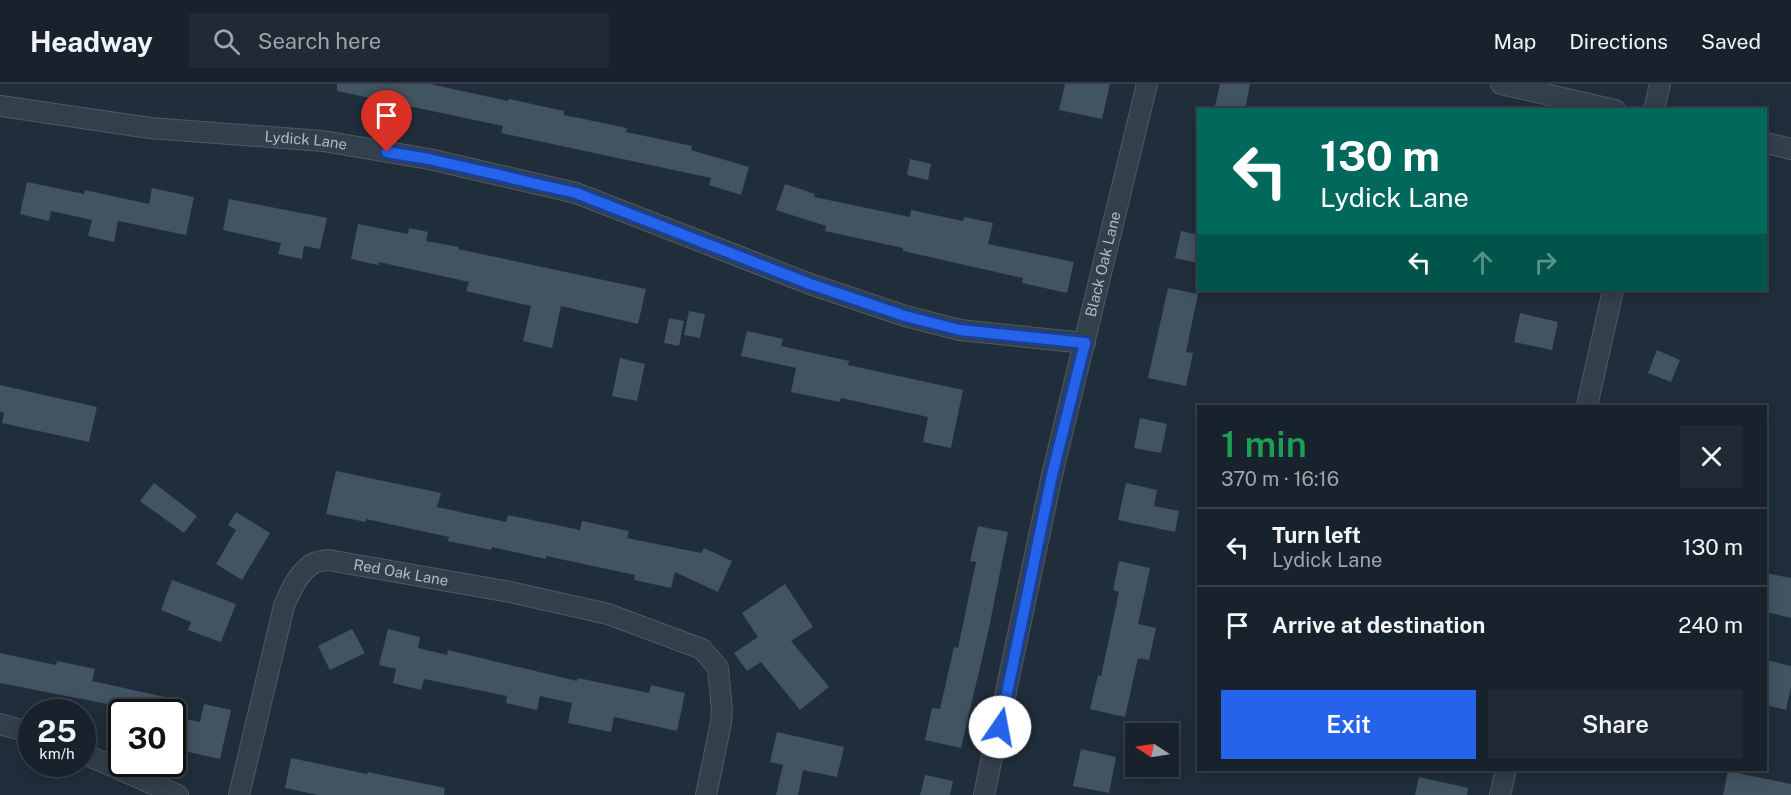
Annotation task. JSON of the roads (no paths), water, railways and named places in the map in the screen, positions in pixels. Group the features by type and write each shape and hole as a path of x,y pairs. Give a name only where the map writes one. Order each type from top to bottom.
{"street":[{"name":"Black Oak Lane","path":"984,795 1052,475 1147,84"},
{"path":"1501,84 1606,108"},
{"path":"1654,108 1660,84"},
{"name":"Lydick Lane","path":"0,106 150,128 323,141 429,159 576,193 810,284 905,316 960,330 1085,343"},
{"path":"1767,143 1791,148"},
{"path":"1587,405 1613,291"},
{"name":"Red Oak Lane","path":"238,795 284,606 293,586 316,561 328,561 510,592 608,614 702,649 718,668 721,723 706,795"},
{"path":"0,724 18,729"},
{"path":"96,759 178,795"},
{"path":"1500,795 1506,771"}]}
